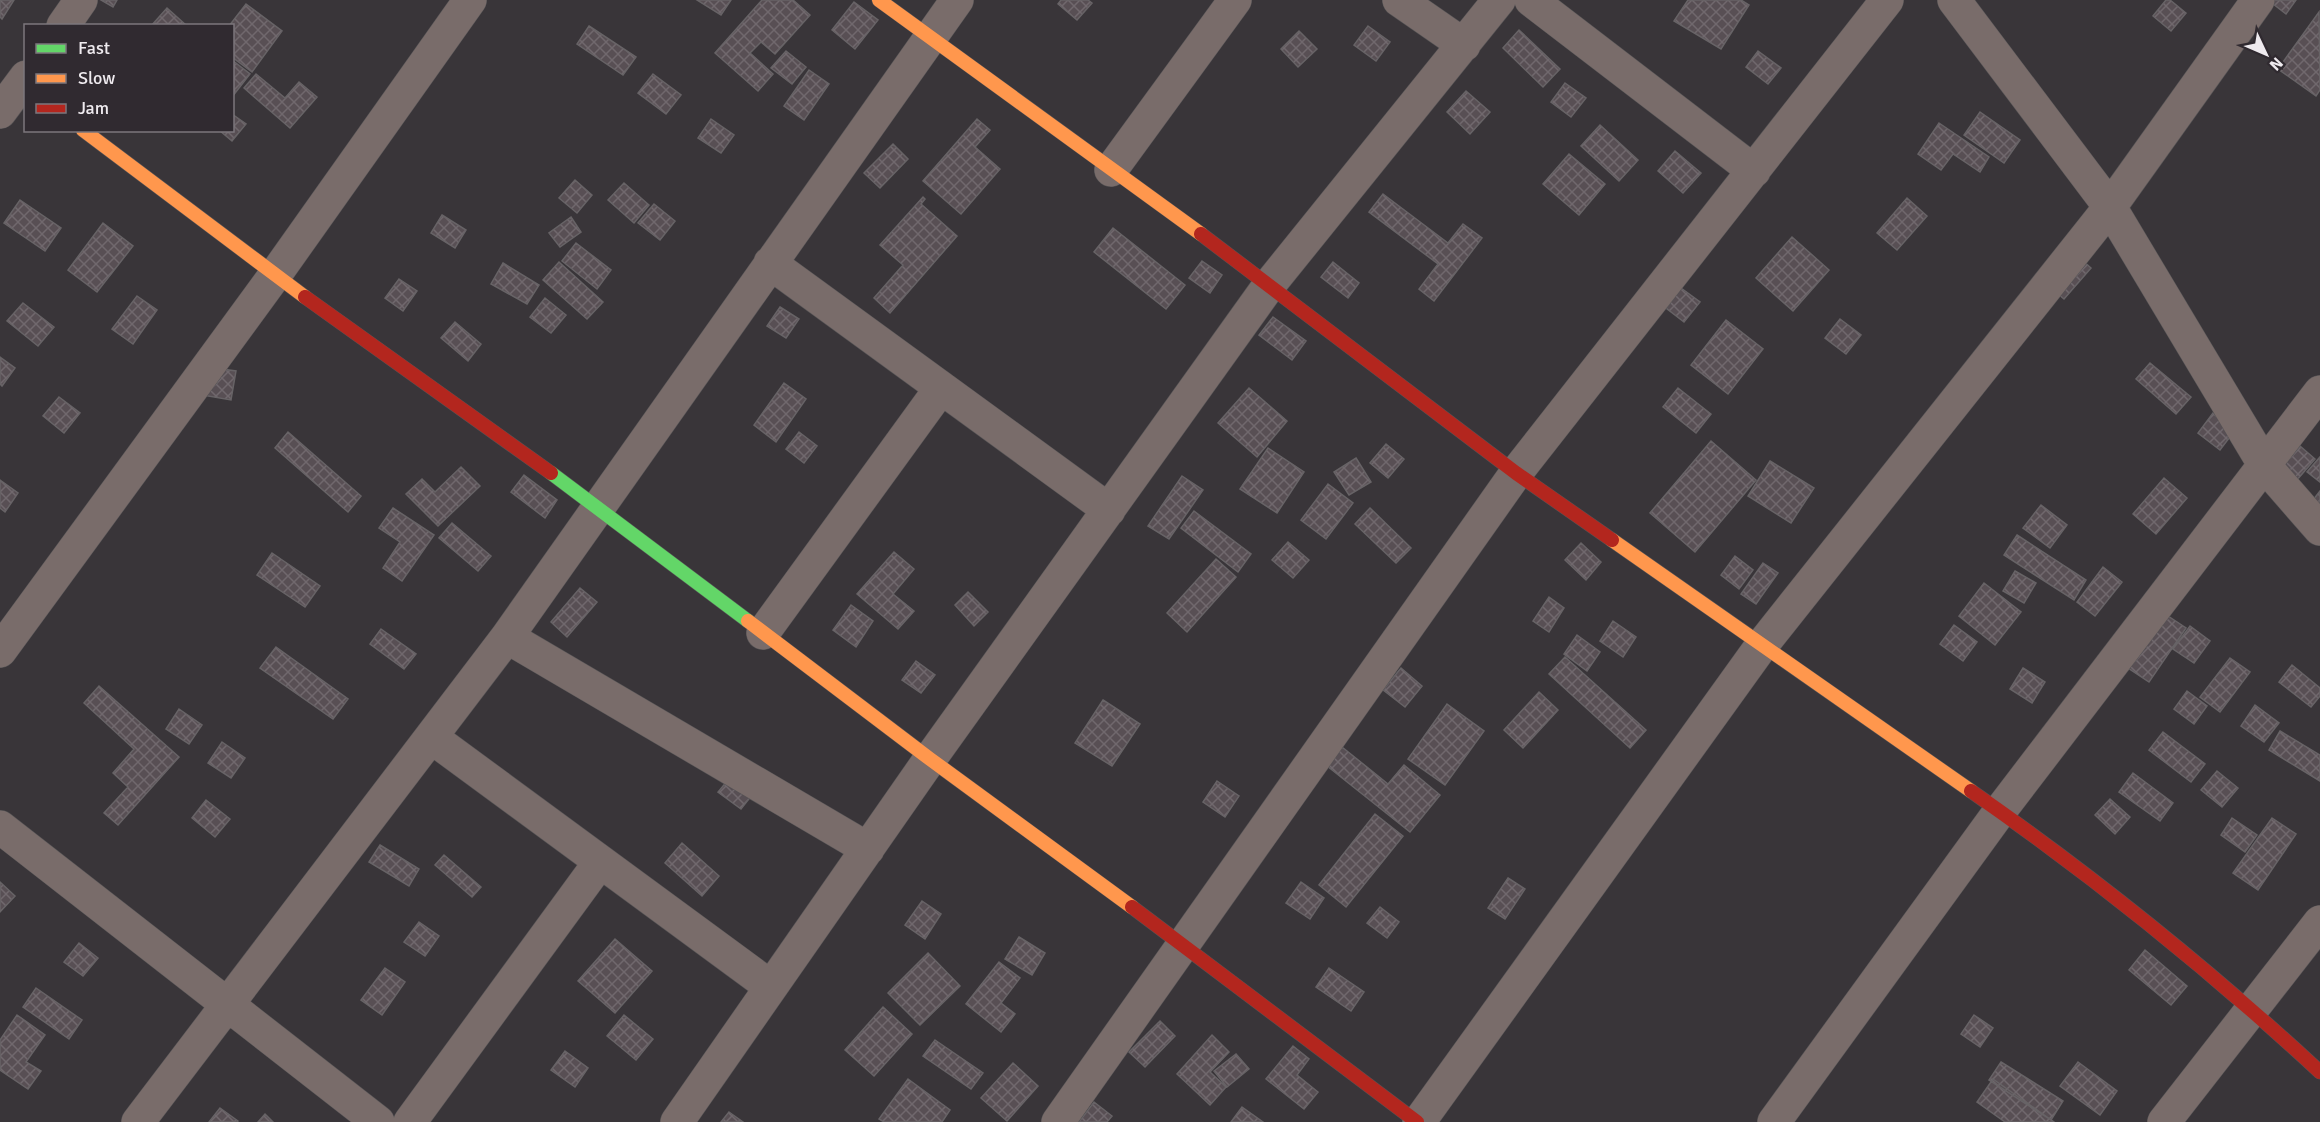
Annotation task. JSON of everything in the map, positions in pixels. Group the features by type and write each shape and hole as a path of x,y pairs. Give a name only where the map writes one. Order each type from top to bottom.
{"street":[{"path":"64,24 81,0"},
{"path":"0,651 275,275 470,0"},
{"path":"879,0 1270,284 1516,473 2000,812 2253,1009 2320,1072"},
{"path":"138,1122 507,637 597,506 957,0"},
{"path":"1111,170 1235,0"},
{"path":"1399,0 1464,45"},
{"path":"677,1122 930,759 1270,284 1499,0"},
{"path":"1531,0 1754,171"},
{"path":"1058,1122 1516,473 1887,0"},
{"path":"1954,0 2110,207 2265,466 2320,529"},
{"path":"86,132 275,275 597,506 930,759 1185,945 1418,1122 1762,645 2110,207 2258,0"},
{"path":"0,112 18,79"},
{"path":"770,263 1108,510"},
{"path":"763,633 941,388"},
{"path":"1774,1122 2000,812 2320,392"},
{"path":"507,637 868,849"},
{"path":"431,737 771,987"},
{"path":"0,827 378,1122"},
{"path":"410,1122 600,862"},
{"path":"2164,1122 2320,922"}],"building":[{"path":"0,0 14,0 2,19 0,17"},
{"path":"101,0 117,0 113,7"},
{"path":"697,0 731,0 721,15"},
{"path":"762,0 793,0 810,15 775,54 761,42 750,53 773,74 758,91 715,53"},
{"path":"1061,0 1088,0 1092,3 1077,20 1058,4"},
{"path":"1688,0 1741,0 1749,5 1721,49 1674,21"},
{"path":"2166,0 2170,0 2186,13 2171,31 2153,16"},
{"path":"2268,0 2296,0 2286,14"},
{"path":"854,2 878,20 855,49 832,30"},
{"path":"246,4 282,31 252,72 234,58 234,24 231,24"},
{"path":"167,8 185,24 153,24"},
{"path":"2319,12 2320,90 2316,96 2278,69"},
{"path":"589,26 636,57 623,75 577,44"},
{"path":"1368,26 1390,42 1376,61 1354,45"},
{"path":"1519,30 1560,69 1543,87 1503,48"},
{"path":"1299,31 1317,49 1298,67 1281,49"},
{"path":"786,51 806,67 792,84 771,68"},
{"path":"1758,51 1781,68 1768,84 1746,67"},
{"path":"234,62 250,74 234,94"},
{"path":"809,70 829,84 804,120 784,106"},
{"path":"256,74 285,98 299,82 317,97 290,128 244,88"},
{"path":"653,74 681,95 666,114 638,93"},
{"path":"1565,83 1586,98 1571,117 1551,102"},
{"path":"1466,91 1490,112 1470,134 1447,112"},
{"path":"1980,112 2020,140 2004,163 1964,135"},
{"path":"234,115 246,124 232,141 221,132 234,132"},
{"path":"711,119 734,135 721,153 698,138"},
{"path":"977,119 990,130 975,147 1000,169 961,214 923,181"},
{"path":"1939,123 1989,157 1980,172 1953,154 1941,170 1918,154"},
{"path":"1600,125 1638,160 1619,181 1581,146"},
{"path":"893,144 908,159 880,188 864,173"},
{"path":"1675,151 1701,173 1683,193 1658,171"},
{"path":"1569,154 1605,184 1579,215 1543,184"},
{"path":"575,180 592,195 577,213 559,198"},
{"path":"624,183 649,205 634,223 608,200"},
{"path":"1383,194 1448,243 1463,224 1482,238 1434,301 1419,289 1438,264 1369,212"},
{"path":"923,197 925,199 921,204 957,236 890,313 874,298 903,265 880,245"},
{"path":"1907,198 1927,216 1897,250 1877,233"},
{"path":"20,200 61,228 45,251 4,223"},
{"path":"654,204 675,221 660,240 638,223"},
{"path":"442,215 466,230 455,248 431,233"},
{"path":"571,217 581,232 560,247 549,233"},
{"path":"103,223 133,246 97,292 68,270"},
{"path":"1113,228 1185,285 1166,309 1094,252"},
{"path":"1792,237 1829,270 1793,311 1756,278"},
{"path":"576,243 611,270 597,289 562,261"},
{"path":"2073,252 2091,268 2064,299 2045,283"},
{"path":"1202,261 1222,275 1210,293 1189,278"},
{"path":"559,262 603,302 587,319 543,280"},
{"path":"1333,262 1359,283 1348,298 1321,277"},
{"path":"503,263 539,285 527,304 491,284"},
{"path":"399,279 417,291 403,311 385,298"},
{"path":"1681,288 1700,302 1684,322 1666,308"},
{"path":"137,296 157,310 133,344 112,329"},
{"path":"545,298 566,315 551,333 530,317"},
{"path":"23,303 54,327 38,346 7,321"},
{"path":"780,307 799,319 786,338 767,326"},
{"path":"1273,317 1306,341 1292,360 1259,335"},
{"path":"1840,319 1861,335 1846,354 1825,338"},
{"path":"1726,320 1763,349 1728,394 1691,365"},
{"path":"455,322 481,344 468,361 441,338"},
{"path":"0,357 15,368 2,386 0,384"},
{"path":"2150,363 2191,397 2176,414 2136,379"},
{"path":"207,367 236,371 231,400 202,395"},
{"path":"784,383 806,399 776,442 754,425"},
{"path":"1249,388 1287,421 1257,457 1218,423"},
{"path":"1678,388 1711,414 1696,433 1663,407"},
{"path":"59,397 80,413 64,433 43,416"},
{"path":"2213,413 2236,429 2220,450 2198,433"},
{"path":"288,432 361,496 348,512 275,448"},
{"path":"799,432 817,446 804,463 786,449"},
{"path":"1711,441 1756,480 1695,552 1650,513"},
{"path":"1386,444 1404,459 1388,478 1370,463"},
{"path":"2300,446 2315,459 2290,488 2275,475"},
{"path":"1268,448 1304,472 1277,513 1240,489"},
{"path":"2320,457 2320,482 2307,472"},
{"path":"1356,458 1371,482 1349,495 1334,472"},
{"path":"1770,461 1814,488 1791,523 1748,496"},
{"path":"461,467 480,486 438,526 406,494 422,479 435,492"},
{"path":"524,475 557,500 545,518 511,492"},
{"path":"1182,476 1203,490 1169,539 1148,526"},
{"path":"2164,478 2187,498 2156,534 2133,514"},
{"path":"0,480 18,493 5,512 0,508"},
{"path":"1328,484 1353,503 1326,539 1301,520"},
{"path":"2320,491 2320,519 2307,508"},
{"path":"2041,505 2067,525 2050,548 2023,528"},
{"path":"393,508 434,535 402,581 383,568 400,542 379,528"},
{"path":"1370,508 1411,548 1396,563 1355,524"},
{"path":"1194,511 1251,554 1238,572 1181,528"},
{"path":"452,523 491,556 478,571 439,538"},
{"path":"2017,535 2086,580 2074,600 2004,555"},
{"path":"1288,542 1309,560 1293,578 1272,560"},
{"path":"1581,543 1601,562 1586,580 1565,560"},
{"path":"894,552 914,569 893,594 914,611 898,629 857,594"},
{"path":"272,553 320,586 305,607 257,575"},
{"path":"1735,556 1753,570 1739,589 1721,575"},
{"path":"1216,559 1236,577 1187,632 1167,613"},
{"path":"1763,563 1778,573 1756,604 1741,594"},
{"path":"2103,567 2122,582 2095,616 2077,602"},
{"path":"2015,571 2036,583 2024,603 2003,591"},
{"path":"1984,583 2021,612 1995,645 1959,616"},
{"path":"580,588 597,602 567,637 551,622"},
{"path":"968,592 988,612 974,626 955,605"},
{"path":"1549,597 1564,608 1549,632 1533,621"},
{"path":"851,605 873,621 856,647 833,630"},
{"path":"2165,614 2186,628 2149,682 2128,668"},
{"path":"1613,621 1636,637 1623,657 1600,641"},
{"path":"1954,625 1977,642 1963,661 1940,644"},
{"path":"2190,626 2210,641 2194,663 2173,649"},
{"path":"381,629 416,654 404,669 370,644"},
{"path":"1577,635 1600,652 1587,671 1564,654"},
{"path":"276,647 348,699 333,719 260,668"},
{"path":"1565,657 1646,730 1630,748 1549,674"},
{"path":"2230,658 2250,672 2220,712 2200,697"},
{"path":"916,661 935,675 921,693 902,680"},
{"path":"2292,665 2320,688 2320,696 2311,707 2279,682"},
{"path":"1401,668 1422,686 1405,707 1383,690"},
{"path":"2023,668 2045,682 2032,703 2010,689"},
{"path":"99,686 179,757 118,825 104,813 128,787 113,773 134,749 84,703"},
{"path":"2187,691 2207,706 2194,724 2174,709"},
{"path":"1539,692 1558,710 1523,748 1504,730"},
{"path":"1103,700 1140,724 1112,766 1075,743"},
{"path":"1447,704 1484,731 1445,785 1408,759"},
{"path":"2255,705 2279,723 2264,742 2241,726"},
{"path":"179,709 202,725 189,744 166,729"},
{"path":"2280,731 2320,755 2320,781 2269,750"},
{"path":"2163,732 2205,764 2191,782 2149,750"},
{"path":"222,742 245,758 231,778 208,763"},
{"path":"1342,747 1388,784 1404,765 1440,795 1410,832 1327,766"},
{"path":"2217,771 2238,788 2222,807 2201,790"},
{"path":"2133,773 2173,803 2160,821 2119,792"},
{"path":"733,774 756,790 741,809 718,792"},
{"path":"1217,781 1239,796 1225,817 1203,802"},
{"path":"2110,799 2130,817 2115,834 2095,815"},
{"path":"206,800 230,819 215,837 192,818"},
{"path":"1375,814 1403,836 1346,907 1319,885"},
{"path":"2232,818 2257,835 2245,852 2221,835"},
{"path":"2272,818 2296,834 2258,890 2233,873"},
{"path":"682,843 719,876 702,896 665,863"},
{"path":"380,845 419,869 409,886 369,862"},
{"path":"444,855 481,887 472,897 435,865"},
{"path":"1508,878 1525,889 1505,919 1488,908"},
{"path":"0,882 15,896 0,912"},
{"path":"1301,882 1324,898 1310,919 1286,903"},
{"path":"922,901 941,914 925,939 905,925"},
{"path":"1380,907 1399,922 1387,938 1367,923"},
{"path":"419,922 439,936 425,956 404,942"},
{"path":"1019,937 1045,953 1032,975 1005,959"},
{"path":"615,939 652,971 615,1013 578,981"},
{"path":"79,943 98,958 83,976 64,962"},
{"path":"2145,950 2187,986 2171,1005 2129,970"},
{"path":"928,953 960,986 920,1025 888,993"},
{"path":"999,962 1020,978 1001,1003 1015,1014 1001,1032 966,1004"},
{"path":"385,968 405,982 382,1015 361,1000"},
{"path":"1329,968 1364,992 1351,1011 1316,987"},
{"path":"36,988 82,1020 69,1039 23,1007"},
{"path":"883,1007 912,1034 874,1076 845,1050"},
{"path":"17,1015 45,1035 26,1062 41,1071 28,1089 0,1070 0,1040"},
{"path":"624,1015 653,1039 636,1060 607,1036"},
{"path":"1974,1015 1993,1028 1980,1047 1961,1034"},
{"path":"1160,1021 1175,1036 1145,1067 1129,1052"},
{"path":"1212,1035 1229,1052 1210,1072 1226,1087 1210,1105 1177,1074"},
{"path":"935,1040 983,1073 971,1089 923,1056"},
{"path":"1293,1046 1309,1059 1297,1075 1318,1092 1304,1109 1266,1079"},
{"path":"565,1051 588,1068 575,1087 551,1070"},
{"path":"1236,1054 1249,1069 1227,1087 1214,1071"},
{"path":"2001,1062 2063,1101 2051,1120 1989,1080"},
{"path":"2078,1062 2117,1091 2100,1115 2060,1086"},
{"path":"1013,1063 1038,1086 1007,1121 981,1098"},
{"path":"908,1079 950,1110 942,1122 884,1122 879,1119"},
{"path":"1993,1079 2054,1122 2005,1122 1977,1102"},
{"path":"1094,1102 1112,1116 1107,1122 1079,1122"},
{"path":"1242,1107 1263,1122 1231,1122"},
{"path":"220,1108 238,1121 209,1122"},
{"path":"729,1112 743,1122 721,1122"},
{"path":"265,1114 273,1122 258,1122"}],"traffic: fast":[{"path":"551,473 748,621"}],"traffic: slow":[{"path":"879,0 1201,234"},
{"path":"86,132 305,297"},
{"path":"1612,540 1971,791"},
{"path":"748,621 930,759 1132,907"}],"traffic: jam":[{"path":"1201,234 1516,473 1612,540"},
{"path":"305,297 551,473"},
{"path":"1971,791 2062,857 2194,961 2320,1072"},
{"path":"1132,907 1417,1122"}]}
